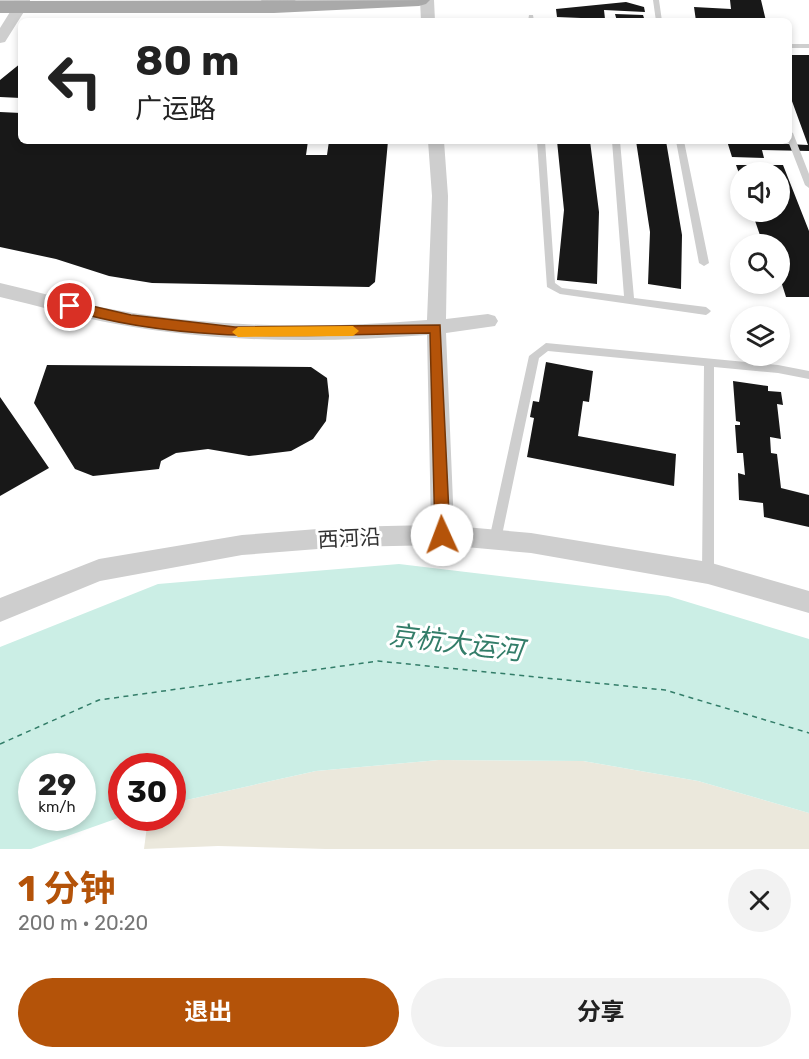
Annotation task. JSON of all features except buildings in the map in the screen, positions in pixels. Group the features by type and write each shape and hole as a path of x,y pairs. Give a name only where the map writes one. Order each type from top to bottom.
{"main road":[{"path":"5,4 274,7 418,0"}],"street":[{"path":"427,0 428,18"},
{"path":"0,39 5,4"},
{"path":"436,144 440,196 436,328 442,535"},
{"path":"0,291 131,320 235,332 436,328 488,321"},
{"name":"西河沿","path":"0,610 99,570 242,545 343,537 442,535 531,543 708,573 809,603"}],"lane":[{"path":"5,4 293,0"},
{"path":"656,0 659,18"},
{"path":"792,46 809,46"},
{"path":"792,141 809,185"},
{"path":"541,144 550,285 560,291 705,311"},
{"path":"616,144 629,299"},
{"path":"681,144 704,263"},
{"path":"495,540 534,356 546,347 778,369 809,375"},
{"path":"708,573 710,363"}],"shaded area":[{"path":"439,760 583,761 698,781 809,813 809,849 326,849 218,846 144,849 146,831 186,831 186,800 316,771"}],"water":[{"name":"京杭大运河","path":"399,564 668,596 809,639 809,813 698,781 583,761 439,760 316,771 186,800 186,753 108,753 108,822 96,826 96,753 18,753 18,831 82,831 31,849 0,849 0,647 158,584"}],"ferry route":[{"path":"0,744 99,700 378,661 665,690 809,733"}],"slow traffic":[{"path":"238,332 353,331"}],"route":[{"path":"70,306 131,320 235,332 436,328 442,535"}]}
